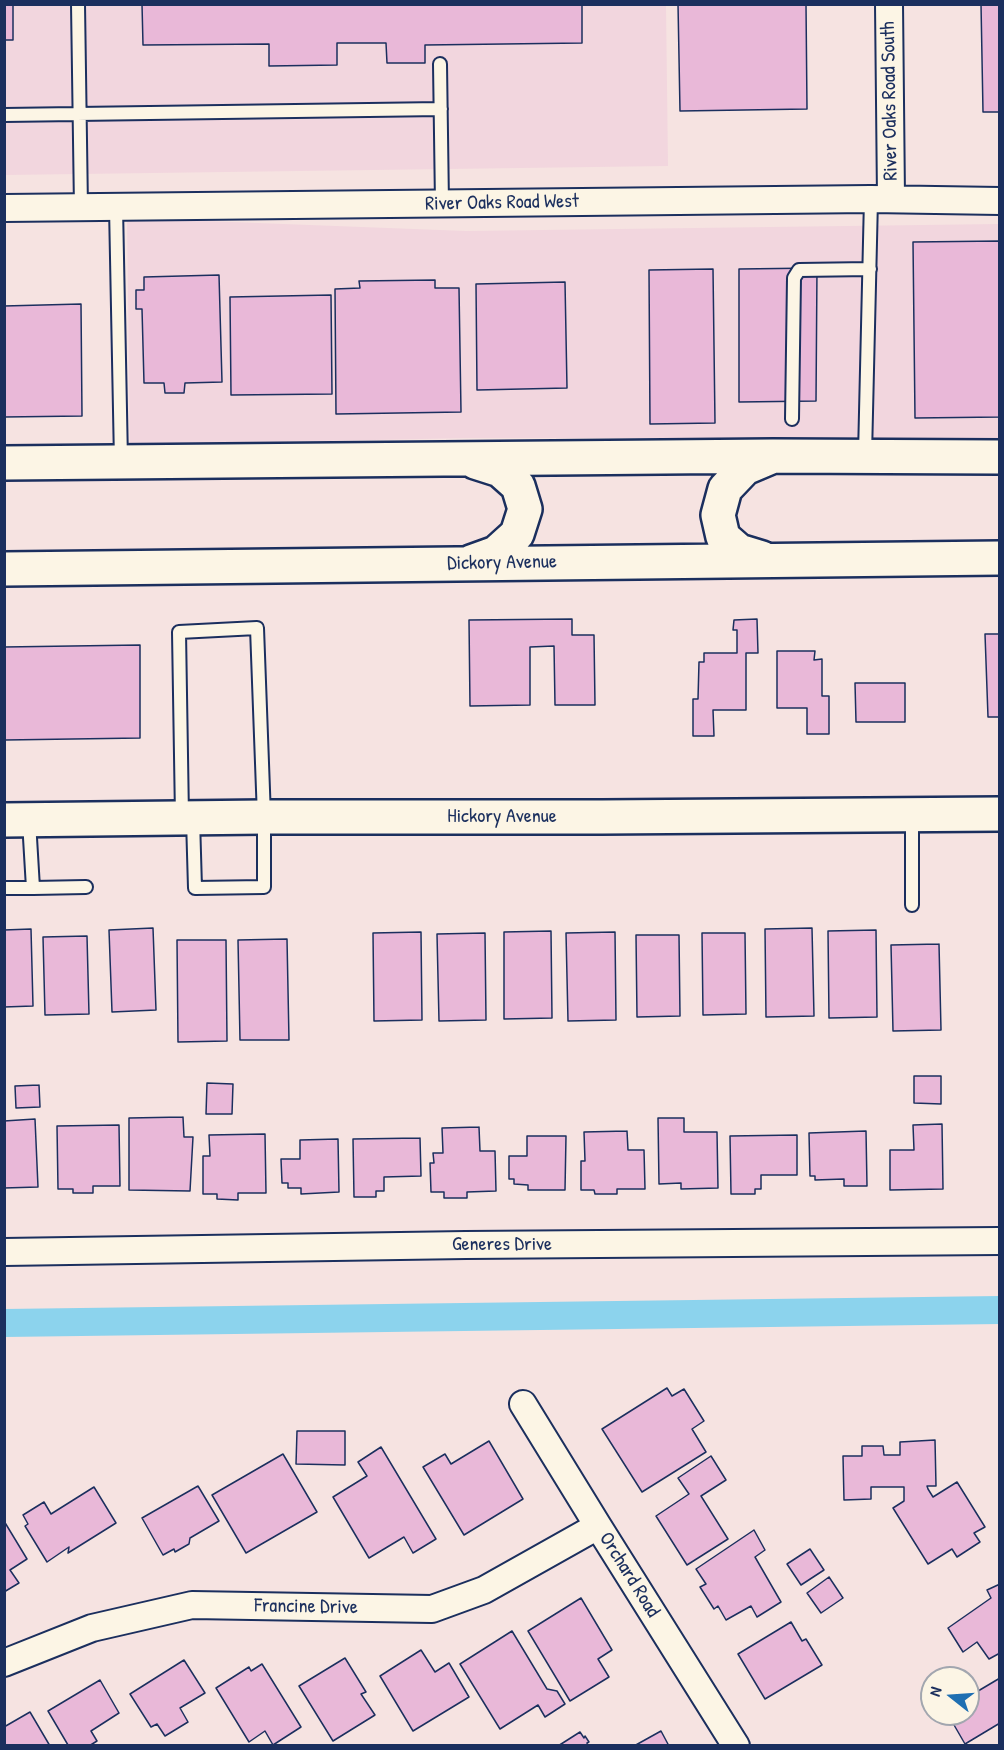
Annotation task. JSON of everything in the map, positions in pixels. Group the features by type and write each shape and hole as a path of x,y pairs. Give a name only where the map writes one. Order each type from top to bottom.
{"main road":[{"path":"4,463 773,456 999,457"},
{"path":"771,561 739,551 723,537 718,515 725,489 745,468 773,456"},
{"path":"467,564 496,553 517,534 525,509 518,486 500,470 469,460"},
{"name":"Dickory Avenue","path":"4,569 999,558"},
{"name":"Hickory Avenue","path":"17,820 999,814"}],"street":[{"name":"River Oaks Road South","path":"881,199 889,4"},
{"name":"River Oaks Road West","path":"4,208 881,199 999,201"},
{"name":"Generes Drive","path":"4,1252 999,1241"},
{"name":"Orchard Road","path":"523,1404 736,1746"},
{"name":"Francine Drive","path":"4,1663 92,1628 192,1605 432,1609 484,1590 598,1526"}],"lane":[{"path":"78,4 81,208"},
{"path":"440,64 442,204"},
{"path":"4,115 441,109"},
{"path":"866,457 870,269 881,199"},
{"path":"116,207 121,462"},
{"path":"792,419 794,278 799,270 870,269"},
{"path":"257,628 264,818 264,887 195,888 187,818 179,632 257,628"},
{"path":"912,815 912,905"},
{"path":"17,820 33,888"},
{"path":"4,888 86,886"}],"shaded area":[{"path":"4,5 666,5 668,166 5,175"},
{"path":"127,218 466,231 999,224 999,438 469,438 130,445"}],"building":[{"path":"4,4 13,4 13,40 4,40"},
{"path":"142,4 582,4 582,43 425,45 425,63 387,63 386,43 337,43 337,65 269,66 269,44 143,45"},
{"path":"678,4 806,4 807,109 680,111"},
{"path":"981,4 1000,4 1000,112 983,112"},
{"path":"1000,241 1000,417 915,418 913,242"},
{"path":"817,268 816,401 739,402 739,269"},
{"path":"713,269 715,423 650,424 649,270"},
{"path":"219,275 222,382 185,383 184,393 165,393 164,383 144,383 142,309 136,309 136,290 144,290 144,277"},
{"path":"435,280 435,288 459,288 461,412 336,414 335,289 360,288 359,281"},
{"path":"565,282 567,388 477,390 476,284"},
{"path":"331,295 332,394 231,395 230,297"},
{"path":"81,304 82,416 4,417 4,306"},
{"path":"572,619 572,635 594,635 595,705 555,705 554,646 530,647 530,705 470,706 469,620"},
{"path":"757,619 758,653 746,653 746,710 713,710 714,736 693,736 693,699 698,699 699,662 704,662 704,653 737,653 737,630 733,630 734,620"},
{"path":"985,634 1000,634 1000,717 988,717"},
{"path":"140,645 140,738 5,740 4,647"},
{"path":"777,651 815,651 814,660 822,659 822,696 829,696 829,734 807,734 807,708 777,708"},
{"path":"855,683 905,683 905,722 856,722"},
{"path":"153,928 156,1010 112,1012 109,930"},
{"path":"812,928 814,1016 766,1017 765,929"},
{"path":"31,929 33,1006 4,1007 4,930"},
{"path":"876,930 877,1017 829,1018 828,931"},
{"path":"551,931 552,1018 504,1019 504,932"},
{"path":"421,932 422,1020 374,1021 373,933"},
{"path":"615,932 616,1020 568,1021 566,933"},
{"path":"485,933 486,1020 439,1021 437,934"},
{"path":"702,933 745,933 746,1014 703,1015"},
{"path":"636,935 679,935 680,1016 637,1017"},
{"path":"87,936 89,1014 45,1015 43,937"},
{"path":"287,939 289,1040 240,1040 238,940"},
{"path":"177,940 226,940 227,1041 178,1042"},
{"path":"939,944 941,1030 893,1031 891,945"},
{"path":"914,1076 941,1076 941,1104 914,1103"},
{"path":"207,1083 233,1084 232,1114 206,1114"},
{"path":"39,1085 40,1107 16,1108 15,1086"},
{"path":"183,1117 184,1137 193,1137 190,1191 129,1190 129,1118"},
{"path":"658,1118 684,1118 684,1132 717,1132 718,1188 681,1189 681,1183 659,1184"},
{"path":"35,1119 38,1187 4,1188 4,1121"},
{"path":"942,1124 943,1189 890,1190 890,1150 914,1150 913,1125"},
{"path":"119,1125 120,1186 93,1186 93,1193 73,1193 73,1189 58,1189 57,1126"},
{"path":"479,1127 480,1151 495,1151 496,1191 467,1192 467,1198 444,1198 444,1192 431,1192 430,1163 434,1163 433,1153 443,1153 442,1128"},
{"path":"627,1131 628,1150 644,1150 645,1189 617,1189 617,1194 595,1194 594,1190 581,1190 581,1161 585,1161 584,1132"},
{"path":"866,1131 867,1186 844,1186 844,1179 815,1180 815,1176 810,1176 809,1133"},
{"path":"265,1134 266,1193 238,1193 238,1200 217,1199 217,1194 203,1194 203,1156 210,1156 209,1135"},
{"path":"797,1135 797,1175 761,1175 761,1189 755,1189 755,1194 731,1194 730,1136"},
{"path":"527,1136 566,1136 565,1190 528,1190 528,1185 514,1184 514,1179 509,1179 509,1156 527,1156"},
{"path":"420,1138 421,1176 384,1177 384,1191 376,1191 376,1197 354,1197 353,1139"},
{"path":"338,1139 339,1192 301,1194 301,1188 288,1188 288,1183 282,1183 281,1159 300,1159 300,1140"},
{"path":"667,1388 672,1396 684,1389 704,1421 692,1429 706,1452 642,1492 602,1429"},
{"path":"297,1431 345,1431 345,1465 296,1464"},
{"path":"935,1440 936,1486 927,1486 928,1489 933,1497 957,1482 985,1527 974,1533 980,1542 957,1557 952,1549 928,1564 893,1508 904,1501 904,1487 871,1487 871,1499 844,1500 843,1456 862,1456 862,1446 883,1446 884,1455 900,1455 900,1442"},
{"path":"489,1441 523,1499 464,1535 423,1467 445,1454 451,1464"},
{"path":"381,1447 436,1539 413,1553 404,1537 369,1558 333,1497 367,1476 358,1462"},
{"path":"283,1454 317,1512 246,1553 212,1495"},
{"path":"711,1456 726,1480 701,1496 728,1539 687,1565 656,1516 689,1494 678,1478"},
{"path":"198,1486 219,1521 190,1538 189,1544 175,1552 174,1549 163,1555 142,1518"},
{"path":"94,1487 116,1523 68,1553 69,1547 47,1562 25,1526 28,1524 23,1515 44,1502 51,1514"},
{"path":"4,1521 27,1559 10,1570 19,1583 4,1592"},
{"path":"754,1530 765,1550 755,1557 781,1602 757,1617 751,1606 726,1620 718,1606 714,1609 700,1587 706,1584 696,1569"},
{"path":"810,1549 824,1570 801,1585 787,1564"},
{"path":"829,1577 843,1598 821,1613 807,1593"},
{"path":"1000,1584 1000,1653 989,1659 977,1642 963,1652 948,1628 991,1598 987,1590"},
{"path":"581,1598 612,1650 598,1659 609,1677 570,1701 528,1631"},
{"path":"791,1622 802,1641 806,1639 822,1665 765,1699 738,1654"},
{"path":"512,1631 547,1689 557,1691 565,1704 545,1717 538,1705 500,1729 460,1664"},
{"path":"421,1650 435,1672 449,1663 469,1697 413,1731 380,1676"},
{"path":"345,1658 366,1692 361,1694 375,1715 333,1741 299,1686"},
{"path":"184,1660 205,1693 180,1708 188,1722 165,1736 157,1724 151,1727 130,1694"},
{"path":"262,1664 301,1727 273,1745 265,1731 249,1742 216,1688 249,1667 251,1671"},
{"path":"1000,1678 1000,1723 965,1744 955,1726 980,1726 980,1690"},
{"path":"100,1680 119,1713 91,1731 97,1741 89,1746 68,1745 48,1711"},
{"path":"30,1712 50,1746 4,1746 4,1727"},
{"path":"661,1731 669,1746 634,1746"},
{"path":"580,1732 589,1742 588,1746 558,1746"}],"waterway":[{"path":"4,1323 1000,1310"}]}
